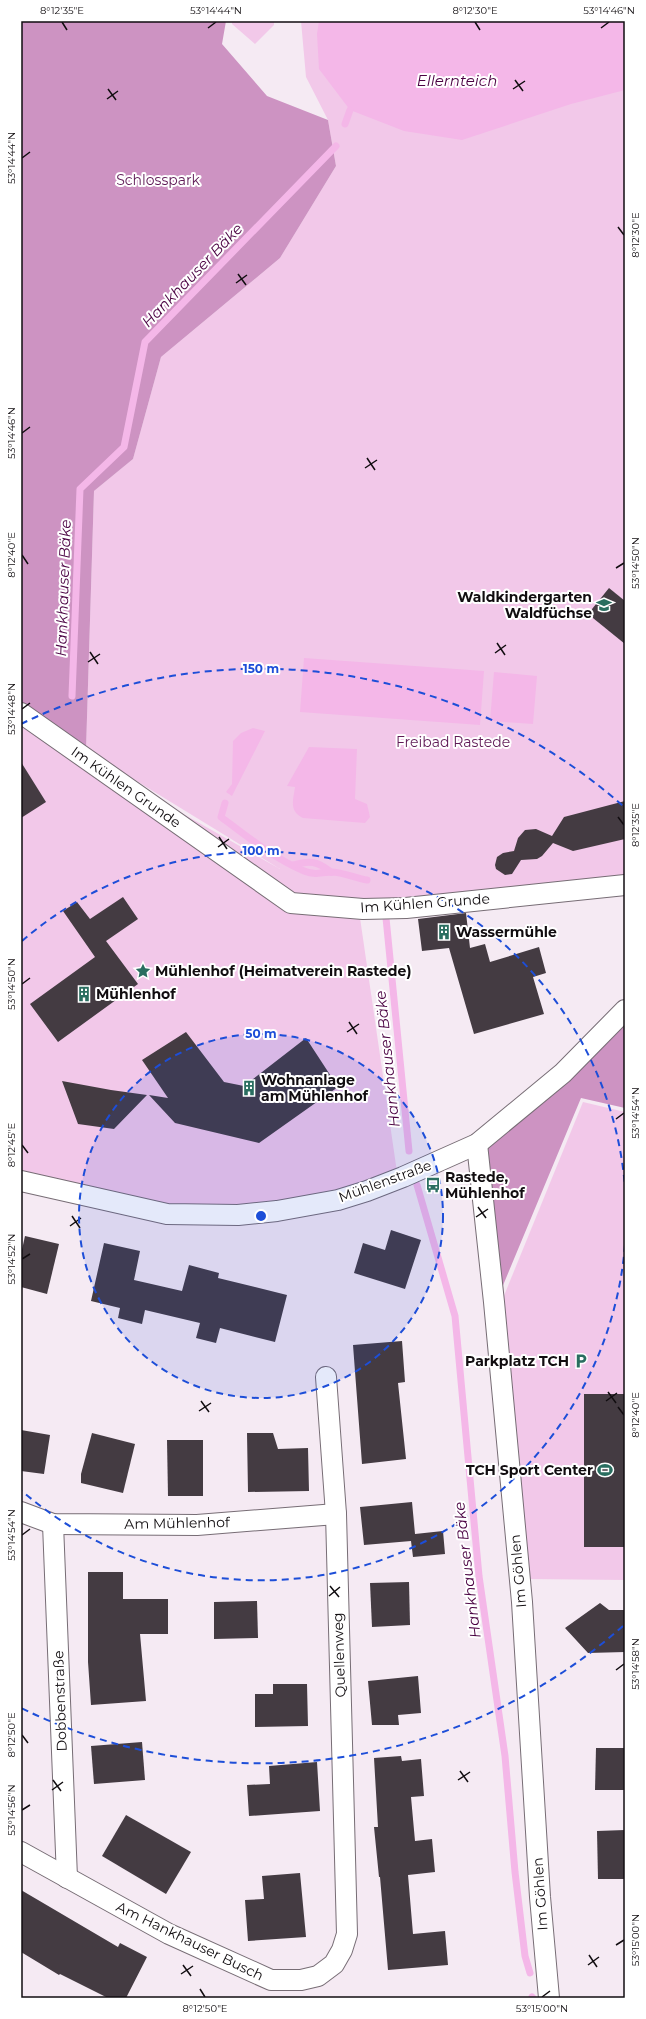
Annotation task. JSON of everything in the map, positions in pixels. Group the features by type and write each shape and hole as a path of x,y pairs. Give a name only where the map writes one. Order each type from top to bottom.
{"street":[{"name":"Im Kühlen Grunde","path":"21,713 291,903 363,909 406,908 625,885"},
{"name":"Mühlenstraße","path":"21,1182 167,1214 238,1215 277,1211 319,1204 367,1191 477,1144 563,1073 625,1010"},
{"name":"Im Göhlen","path":"477,1144 495,1309 522,1602 540,1897 549,1998"},
{"name":"Quellenweg","path":"326,1377 336,1514 347,1934"},
{"name":"Am Mühlenhof","path":"21,1512 53,1524 197,1525 336,1514"},
{"name":"Dobbenstraße","path":"53,1524 68,1878"},
{"name":"Am Hankhauser Busch","path":"21,1852 169,1934 271,1980 301,1980 318,1976 334,1964 342,1950 347,1934"}],"green space":[{"name":"Schlosspark","path":"21,21 226,21 222,44 267,96 328,120 336,166 280,258 161,357 133,459 94,491 86,750 21,708"},
{"path":"232,21 274,21 274,25 255,44 232,24"},
{"name":"Freibad Rastede","path":"301,21 625,21 625,881 359,911 397,1172 367,1191 238,1215 21,1181 21,713 83,757 280,869 86,750 94,491 133,459 161,357 280,258 336,166 328,120 306,77"},
{"path":"625,1017 625,1108 581,1098 499,1295 484,1148"},
{"path":"583,1102 625,1112 625,1580 526,1579 501,1303"}],"water":[{"name":"Ellernteich","path":"319,21 625,21 625,90 571,104 462,140 404,131 350,110 319,69 317,34"},
{"path":"304,658 484,671 480,725 300,712"},
{"path":"494,672 537,676 533,724 490,721"},
{"path":"253,728 265,731 232,796 226,792 232,784 233,741 241,733"},
{"path":"309,747 357,749 355,799 367,804 370,817 365,823 303,818 296,812 293,805 295,787 287,786"}],"building":[{"path":"609,588 625,601 625,644 588,614"},
{"path":"21,762 46,802 21,818"},
{"path":"625,801 625,839 573,851 553,843 542,856 537,859 521,860 512,874 505,875 496,869 495,865 497,857 503,853 514,851 518,838 525,830 536,829 552,836 564,817"},
{"name":"Mühlenhof","path":"123,897 138,919 106,941 138,984 58,1042 30,1004 95,957 63,911 77,902 90,919"},
{"path":"466,913 470,948 485,944 490,962 539,947 546,973 533,977 544,1014 474,1034 449,948 422,951 418,919"},
{"name":"Wohnanlage am Mühlenhof","path":"186,1032 224,1082 244,1086 306,1038 338,1087 259,1143 175,1123 149,1095 168,1098 142,1060"},
{"path":"62,1081 147,1095 114,1129 78,1124"},
{"path":"391,1230 421,1240 405,1289 354,1273 363,1243 385,1250"},
{"path":"25,1236 59,1244 47,1294 21,1287 21,1254"},
{"path":"104,1243 140,1251 134,1280 182,1291 189,1265 219,1273 218,1278 287,1295 275,1342 220,1328 216,1343 196,1338 200,1323 145,1310 142,1324 118,1318 120,1308 91,1301"},
{"path":"402,1341 405,1382 398,1383 406,1459 362,1464 353,1345"},
{"name":"TCH Sport Center","path":"584,1394 625,1394 625,1547 584,1547"},
{"path":"21,1430 50,1435 44,1474 21,1471"},
{"path":"92,1433 135,1444 123,1493 81,1483 81,1474"},
{"path":"247,1433 273,1433 278,1449 308,1448 309,1491 248,1492"},
{"path":"167,1440 203,1440 203,1496 168,1496"},
{"path":"412,1502 415,1534 443,1531 445,1554 413,1557 411,1541 364,1545 360,1507"},
{"path":"88,1572 123,1572 123,1599 168,1599 168,1634 140,1634 146,1701 91,1705 88,1662"},
{"path":"409,1582 410,1625 372,1627 370,1583"},
{"path":"257,1601 258,1638 214,1639 214,1602"},
{"path":"600,1603 609,1610 625,1610 625,1652 588,1653 565,1628"},
{"path":"418,1676 421,1713 398,1715 399,1725 372,1725 368,1681"},
{"path":"273,1684 307,1684 308,1726 255,1727 255,1694 273,1694"},
{"path":"142,1742 145,1780 94,1784 91,1746"},
{"path":"596,1748 625,1748 625,1790 595,1790"},
{"path":"401,1756 402,1761 421,1759 424,1796 411,1797 415,1841 432,1839 435,1872 408,1875 413,1934 445,1931 448,1965 388,1970 374,1827 378,1827 374,1758"},
{"path":"317,1762 320,1811 249,1816 247,1785 270,1784 269,1766"},
{"path":"126,1815 191,1852 166,1894 102,1856"},
{"path":"625,1830 625,1879 598,1879 597,1831"},
{"path":"300,1873 306,1937 248,1941 245,1900 264,1899 262,1876"},
{"path":"21,1890 118,1947 120,1943 147,1957 126,1998 108,1998 60,1974 59,1975 21,1952"}],"waterway":[{"name":"Hankhauser Bäke","path":"345,124 350,110"},
{"name":"Hankhauser Bäke","path":"72,696 80,489 124,447 145,342 336,146"},
{"path":"225,803 221,817 261,847 293,866 311,873 335,872 367,880"},
{"path":"293,865 304,862 313,862 331,872"},
{"name":"Hankhauser Bäke","path":"386,918 409,1151"},
{"name":"Hankhauser Bäke","path":"417,1185 455,1316 479,1576 505,1756 515,1872 525,1956 530,1973"}],"place":[{"name":"Waldkindergarten Waldfüchse","path":"604,605"},
{"name":"Wassermühle","path":"444,932"},
{"name":"Mühlenhof (Heimatverein Rastede)","path":"143,971"},
{"name":"Mühlenhof","path":"84,994"},
{"name":"Wohnanlage am Mühlenhof","path":"249,1088"},
{"name":"Rastede, Mühlenhof","path":"433,1185"},
{"name":"Parkplatz TCH","path":"581,1361"},
{"name":"TCH Sport Center","path":"605,1470"}]}
